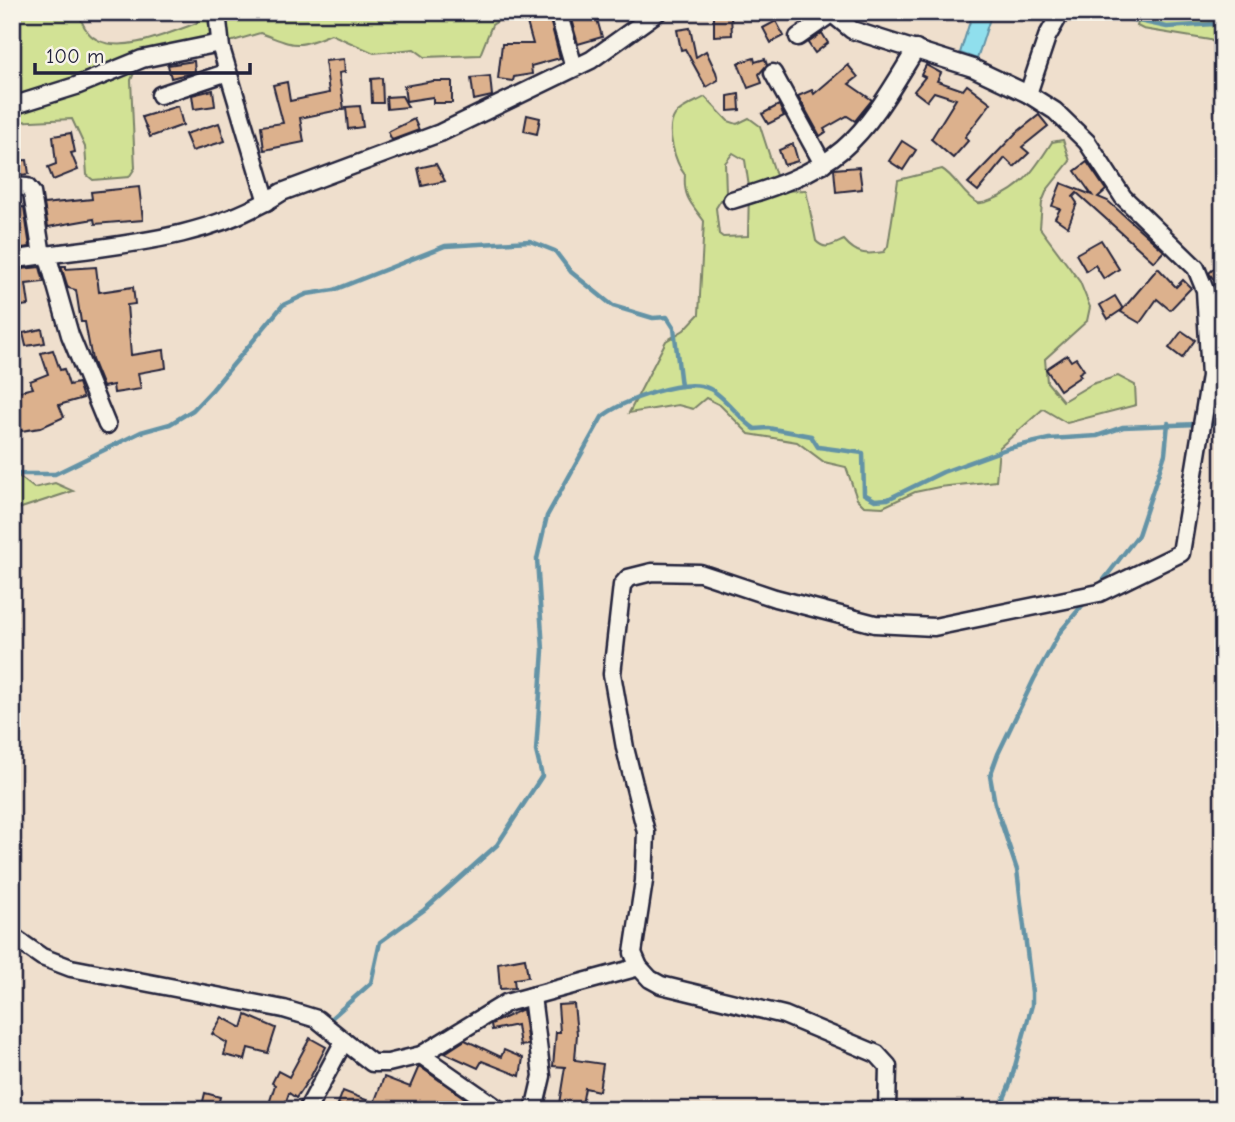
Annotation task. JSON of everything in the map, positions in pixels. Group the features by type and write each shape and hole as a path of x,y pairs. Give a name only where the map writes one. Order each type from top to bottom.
{"street":[{"path":"217,12 220,43 267,202"},
{"path":"558,12 574,67"},
{"path":"12,260 200,230 267,202 282,192 440,134 599,55 658,12"},
{"path":"1028,94 1047,37 1061,12"},
{"path":"798,37 831,13 852,30 973,68 1028,94 1055,111 1087,142 1123,197 1179,250 1202,279 1210,376 1179,556 1092,594 955,625 915,628 875,624 775,598 700,573 667,570 628,578 622,585 612,674 625,748 646,832 644,881 633,942 639,967 650,979 661,985 784,1015 877,1054 888,1066 887,1110"},
{"path":"12,106 76,86 142,60 220,43"},
{"path":"732,200 823,164 844,148 885,98 916,49"},
{"path":"160,95 228,72"},
{"path":"773,73 823,164"},
{"path":"12,186 27,187 32,193 45,255 70,335 107,425"},
{"path":"12,936 42,957 71,968 284,1009 322,1023 372,1063 388,1063 421,1055 489,1011 532,996 639,967"},
{"path":"532,996 542,1076 534,1110"},
{"path":"307,1110 344,1041"},
{"path":"421,1055 500,1110"}],"green space":[{"path":"12,12 78,12 93,37 119,45 146,40 197,23 199,12 509,14 492,25 480,55 425,57 414,49 374,53 331,34 301,44 288,43 260,33 233,41 194,42 136,68 131,80 135,168 129,177 93,180 87,175 85,147 72,119 12,122"},
{"path":"1141,12 1223,12 1223,47 1210,40 1143,29 1137,26"},
{"path":"705,97 728,121 737,124 749,118 760,126 781,191 806,190 816,241 819,244 833,245 844,240 853,249 867,253 884,252 888,246 898,180 942,169 973,200 984,203 1021,183 1052,142 1063,140 1070,161 1047,190 1042,202 1040,228 1080,282 1090,307 1087,321 1045,359 1047,382 1063,401 1092,384 1118,376 1135,385 1136,405 1067,423 1043,409 999,448 996,481 915,492 883,507 864,506 857,499 846,467 824,462 797,442 749,434 720,405 706,398 693,409 678,405 629,413 666,341 684,330 699,314 704,221 687,195 685,175 675,154 671,129 672,121 678,112","holes":["733,153 745,160 749,187 748,236 723,237 719,234 716,208 726,192 725,163"]},
{"path":"12,471 34,488 55,483 73,491 12,511"}],"water":[{"path":"973,12 992,12 977,59 960,53"}],"building":[{"path":"524,12 548,12 560,58 531,66 532,74 514,77 513,81 498,79 502,44 533,44"},
{"path":"569,12 595,12 602,37 578,44"},
{"path":"731,15 732,35 714,36 714,16"},
{"path":"776,21 784,36 771,43 763,28"},
{"path":"690,28 696,57 706,51 716,72 718,80 706,87 685,49 681,50 677,30"},
{"path":"822,33 828,43 815,53 808,43"},
{"path":"754,58 755,62 765,59 767,65 759,74 762,83 748,88 738,63"},
{"path":"344,59 345,72 339,73 344,109 300,118 304,142 264,150 261,126 283,123 273,85 287,82 290,101 329,93 325,61"},
{"path":"194,61 195,72 171,78 168,65"},
{"path":"848,65 858,77 849,84 872,100 855,121 847,116 824,129 826,132 820,136 798,96 812,90 814,94"},
{"path":"926,65 941,73 937,81 963,90 967,85 991,103 965,137 968,141 953,158 931,139 956,99 934,92 927,101 914,91 925,77 921,75"},
{"path":"490,76 492,96 474,100 471,78"},
{"path":"382,78 383,103 372,103 371,79"},
{"path":"452,81 452,103 433,103 433,97 406,101 404,86"},
{"path":"213,90 215,106 194,109 192,95"},
{"path":"739,94 740,110 728,111 728,96"},
{"path":"402,96 408,107 387,109 386,97"},
{"path":"779,105 784,116 768,124 762,114"},
{"path":"178,106 183,125 150,137 142,117"},
{"path":"360,106 363,127 348,129 346,107"},
{"path":"527,115 540,118 537,134 524,131"},
{"path":"1039,115 1048,126 1022,147 1029,153 1014,167 1005,158 978,191 968,183 1016,133"},
{"path":"414,119 419,130 392,140 388,132"},
{"path":"219,123 225,141 192,151 185,134"},
{"path":"71,133 75,152 71,153 78,170 53,180 48,167 56,164 53,136"},
{"path":"902,141 916,150 903,170 889,161"},
{"path":"793,144 798,161 784,165 779,150"},
{"path":"27,160 29,174 12,176 12,161"},
{"path":"1087,162 1106,190 1098,197 1108,201 1164,251 1154,262 1077,193 1073,197 1077,203 1068,227 1055,218 1060,209 1052,206 1061,183 1092,195 1075,171"},
{"path":"436,164 445,181 422,186 418,168"},
{"path":"859,167 862,189 836,192 834,169"},
{"path":"139,187 143,220 95,224 94,219 48,227 44,204 92,199 91,192"},
{"path":"24,207 30,247 12,249 12,208"},
{"path":"1101,240 1119,269 1104,279 1095,265 1086,271 1076,254"},
{"path":"1223,260 1223,291 1209,273"},
{"path":"61,266 66,266 66,269 96,267 99,292 133,287 135,304 127,305 131,355 164,350 166,368 138,373 141,389 114,393 113,385 103,387 92,360 85,322 81,322 76,290 68,288"},
{"path":"40,267 44,282 26,284 29,305 14,307 12,270"},
{"path":"1158,268 1176,287 1183,280 1191,288 1170,310 1157,299 1140,323 1121,312"},
{"path":"1115,296 1123,309 1108,319 1100,305"},
{"path":"42,329 45,343 26,346 23,333"},
{"path":"1182,331 1195,340 1182,358 1169,348"},
{"path":"53,350 60,370 64,369 69,385 78,383 83,398 59,405 64,417 40,428 21,431 16,410 12,411 12,393 33,388 30,381 48,374 41,353"},
{"path":"1067,355 1071,361 1076,358 1084,370 1079,373 1081,376 1060,390 1046,369"},
{"path":"525,958 528,977 514,979 515,988 500,989 498,963"},
{"path":"574,1004 577,1034 575,1060 603,1064 599,1091 585,1088 581,1110 558,1110 565,1067 553,1066 556,1032 560,1032 558,1005"},
{"path":"523,1009 528,1045 520,1046 517,1025 492,1030 491,1024"},
{"path":"246,1015 276,1028 268,1053 248,1048 245,1060 224,1055 227,1043 212,1034 222,1017 242,1028"},
{"path":"310,1038 326,1047 311,1076 296,1098 289,1093 283,1110 267,1110 275,1085 272,1083 278,1071 289,1077"},
{"path":"465,1040 501,1057 504,1050 523,1058 520,1076 482,1061 478,1068 445,1053"},
{"path":"419,1066 466,1099 462,1110 353,1110 338,1104 343,1091 374,1103 384,1077 410,1087"},
{"path":"205,1093 220,1097 217,1110 201,1110"}],"waterway":[{"path":"1097,12 1167,27 1214,24 1223,28"},
{"path":"12,474 55,474 141,432 170,424 193,410 212,390 283,305 307,294 334,290 445,246 530,241 555,251 571,272 613,306 653,318 667,317 674,328 681,386"},
{"path":"328,1021 371,983 380,942 424,910 497,845 542,776 536,751 543,650 537,559 547,516 602,417 624,404 654,392 686,386 710,389 755,429 768,428 811,436 818,447 863,453 864,494 875,500 888,499 943,472 1009,448 1049,439 1097,436 1123,427 1223,423"},
{"path":"1099,586 1138,535 1165,454 1168,423"},
{"path":"999,1110 1010,1084 1032,1005 1032,992 1017,870 995,804 990,776 1034,679 1060,632 1086,601"},
{"path":"71,975 128,987"},
{"path":"267,1013 299,1022"}]}
